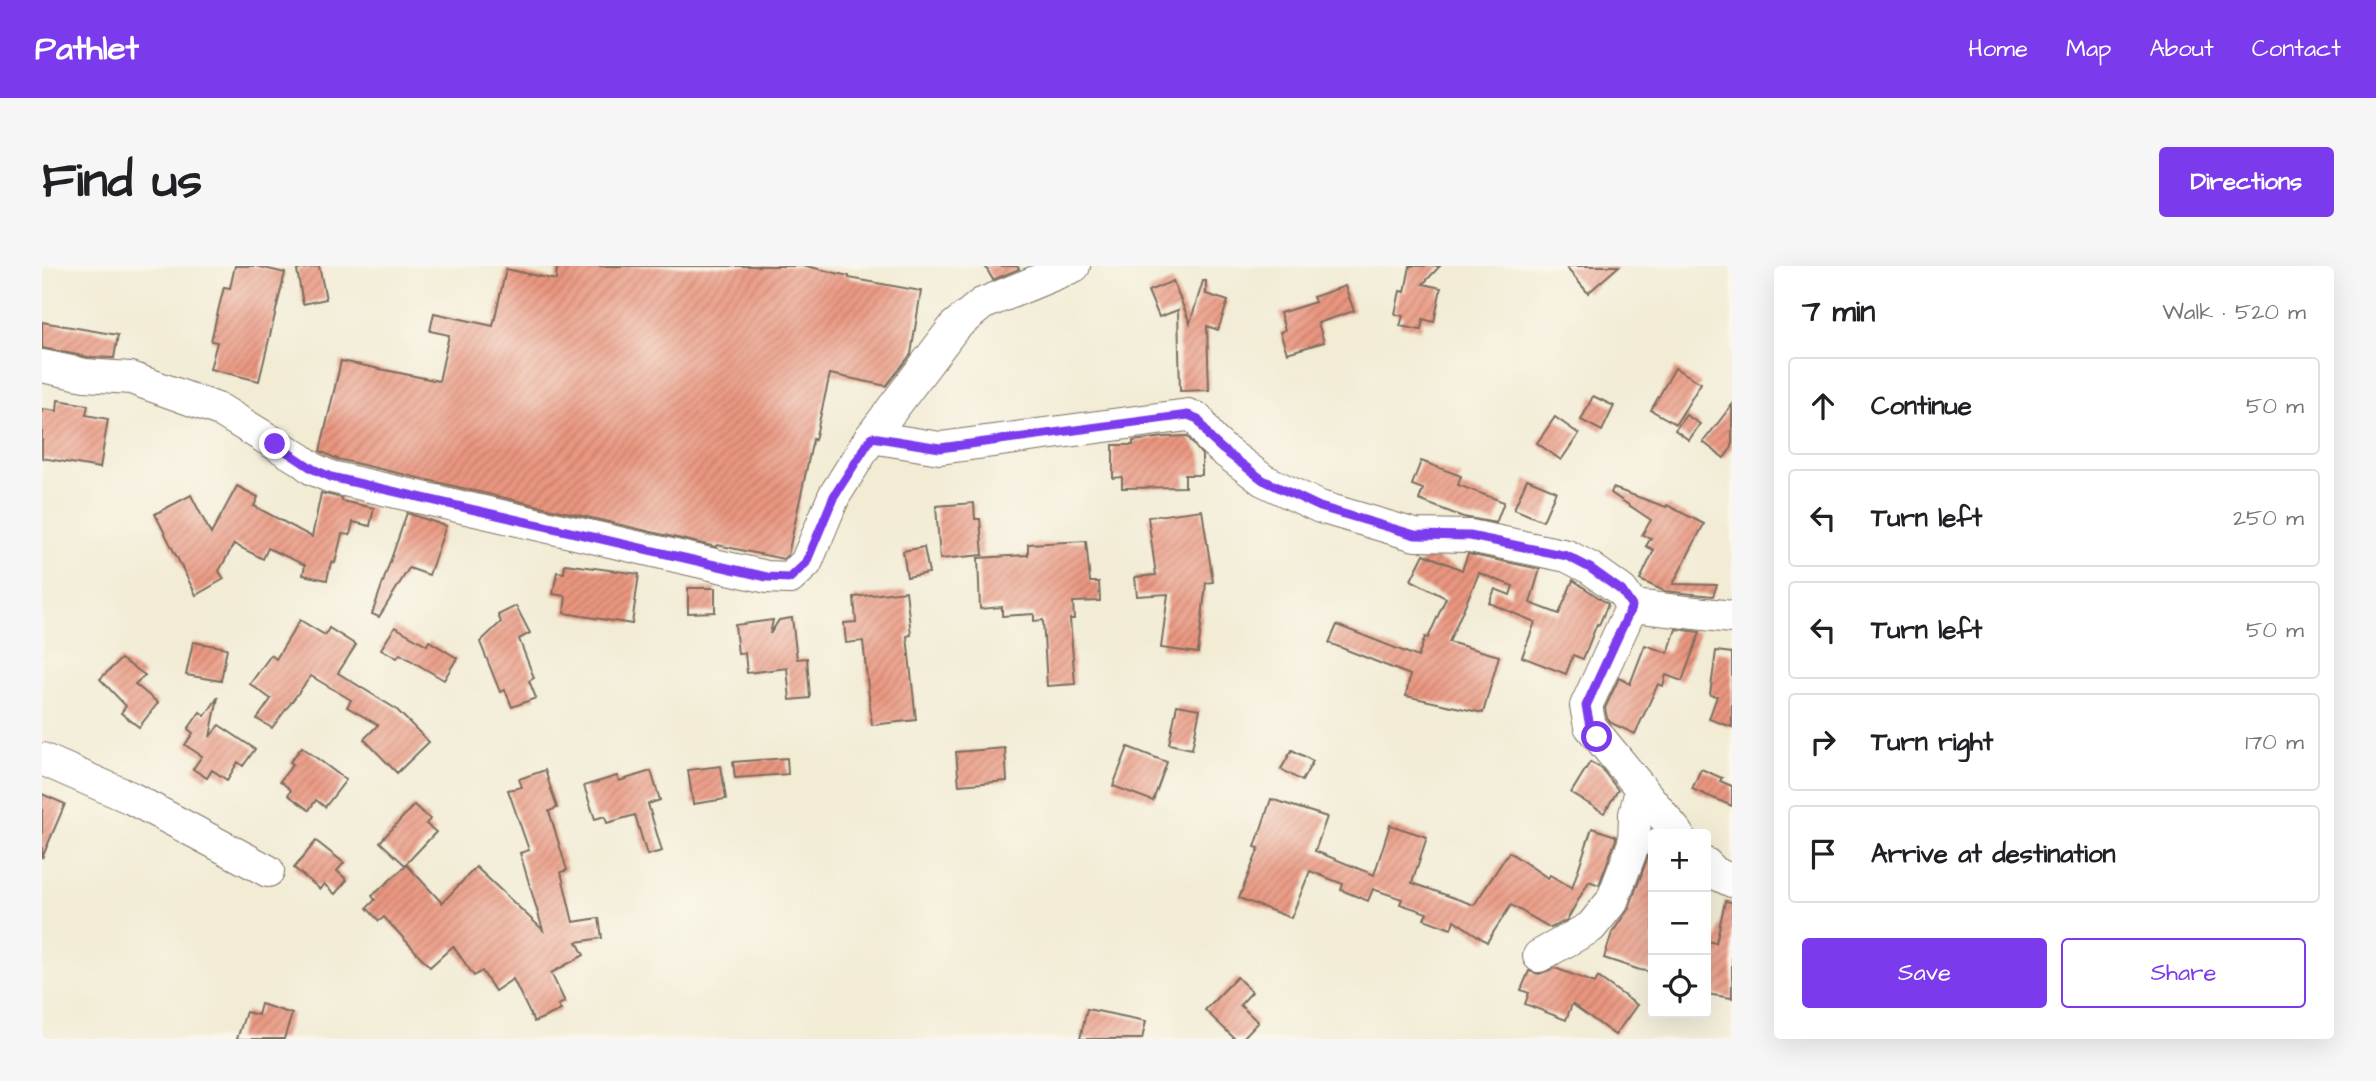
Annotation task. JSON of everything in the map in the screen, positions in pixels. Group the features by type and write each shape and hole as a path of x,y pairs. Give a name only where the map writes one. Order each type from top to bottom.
{"street":[{"path":"42,366 85,375 131,379 220,410 313,469 331,477 767,577 790,578 806,563 834,496 872,437 955,326 982,304 1074,266"},
{"path":"872,437 940,448 1188,415 1198,419 1210,438 1263,480 1320,507 1415,535 1470,536 1567,556 1590,568 1622,591 1632,606"},
{"path":"1632,606 1732,617"},
{"path":"1632,606 1586,706 1590,726 1597,737 1674,829"},
{"path":"42,759 131,798 268,871"},
{"path":"1539,956 1591,927 1612,901 1634,843 1635,814 1642,790"},
{"path":"1711,869 1732,881"}],"building":[{"path":"235,266 256,266 285,273 259,381 210,369 217,342 211,341 219,307 224,287 230,288"},
{"path":"319,266 326,299 303,304 297,270"},
{"path":"557,266 806,266 849,278 921,291 911,354 886,386 830,374 788,555 783,559 717,545 716,547 337,459 320,451 341,361 439,381 449,335 430,331 434,313 493,326 506,269 556,280"},
{"path":"985,266 1017,266 1019,269 993,280"},
{"path":"1410,266 1440,266 1423,284 1441,288 1434,322 1423,319 1421,330 1400,326 1403,316 1395,314 1400,291 1405,292"},
{"path":"1565,266 1619,266 1588,293"},
{"path":"1173,281 1190,323 1203,281 1206,281 1206,294 1228,301 1218,330 1207,326 1209,390 1180,391 1178,310 1159,317 1148,291"},
{"path":"1345,286 1354,311 1318,323 1324,342 1287,353 1280,332 1285,330 1280,313 1315,302 1313,297"},
{"path":"42,322 118,335 114,358 88,357 42,348"},
{"path":"1675,368 1701,383 1676,424 1651,410"},
{"path":"1593,396 1614,406 1602,431 1581,420"},
{"path":"58,400 88,405 86,415 108,419 100,468 42,458 42,409 57,411"},
{"path":"1732,405 1732,447 1724,458 1703,442"},
{"path":"1686,415 1700,424 1689,440 1675,430"},
{"path":"1555,417 1579,434 1561,460 1537,443"},
{"path":"1187,436 1202,455 1202,475 1185,475 1185,487 1122,488 1122,477 1113,478 1113,445 1133,445 1133,441"},
{"path":"1421,461 1461,476 1458,485 1504,502 1496,523 1463,517 1419,500 1423,489 1412,485"},
{"path":"1527,479 1556,491 1543,521 1514,509"},
{"path":"237,486 258,497 254,506 312,537 321,493 374,508 370,526 353,522 350,535 342,534 335,563 331,562 327,580 303,575 305,565 268,548 263,559 234,544 219,571 224,579 196,595 155,514 191,495 211,534"},
{"path":"1613,488 1666,507 1667,505 1704,524 1673,584 1717,585 1713,596 1664,591 1640,580 1654,550 1646,546 1651,538 1642,535 1651,520 1611,493"},
{"path":"974,503 975,519 980,519 983,555 940,559 936,506"},
{"path":"1202,510 1213,582 1206,583 1198,653 1161,648 1168,594 1137,596 1135,577 1156,575 1148,517"},
{"path":"407,513 446,526 429,575 409,568 379,617 372,614"},
{"path":"1086,541 1090,582 1099,582 1100,601 1073,602 1074,619 1070,619 1075,684 1047,686 1043,620 1034,621 1034,614 1002,616 1002,607 980,609 978,558 1028,555 1028,544"},
{"path":"924,547 929,573 907,577 903,551"},
{"path":"1424,554 1462,570 1468,554 1540,569 1530,603 1559,614 1573,580 1608,604 1583,659 1573,655 1566,674 1522,657 1535,622 1489,603 1495,589 1510,595 1513,586 1479,573 1449,642 1499,656 1483,713 1406,696 1410,675 1329,643 1337,625 1418,657 1425,637 1428,638 1446,598 1411,580"},
{"path":"565,564 639,574 632,624 564,613 566,596 553,594 557,572 564,573"},
{"path":"688,588 715,588 715,612 688,613"},
{"path":"906,591 911,635 907,636 916,720 872,725 863,641 846,643 844,623 856,622 854,597"},
{"path":"516,606 530,633 519,639 534,678 529,681 536,698 512,707 505,690 500,692 480,642 501,622 498,615"},
{"path":"792,618 797,659 807,658 810,698 790,700 787,668 747,673 745,653 738,654 735,625 773,620 770,634 779,620"},
{"path":"300,620 325,635 329,628 356,645 338,673 396,709 429,742 397,773 364,739 378,725 347,707 351,700 311,676 272,728 257,719 271,699 250,684 271,655 276,659"},
{"path":"395,627 427,645 429,641 457,658 444,680 400,654 397,658 381,649"},
{"path":"1676,629 1700,632 1682,681 1666,675 1663,686 1658,684 1635,734 1611,723 1605,708 1619,678 1630,684 1645,645 1668,653"},
{"path":"193,642 227,648 221,681 186,675"},
{"path":"1716,651 1732,653 1732,727 1709,719 1717,696 1710,695"},
{"path":"121,659 145,675 135,684 158,703 139,727 121,713 126,706 100,679"},
{"path":"218,697 210,737 219,725 255,749 243,766 238,762 227,780 212,770 207,778 193,769 202,756 185,745 193,733 188,729 200,712 205,716"},
{"path":"1177,705 1200,709 1192,749 1169,744"},
{"path":"302,747 346,780 325,807 316,800 309,810 288,795 291,790 280,781"},
{"path":"1128,747 1167,762 1153,801 1113,786"},
{"path":"1005,748 1007,781 959,785 956,752"},
{"path":"1292,750 1313,761 1302,781 1281,769"},
{"path":"787,758 788,774 735,778 733,762"},
{"path":"1590,762 1601,768 1618,790 1604,813 1571,793"},
{"path":"721,766 726,799 693,804 688,770"},
{"path":"1701,769 1722,778 1720,781 1732,786 1732,806 1692,789"},
{"path":"545,770 557,808 549,811 567,870 561,872 573,922 599,918 602,938 577,942 584,955 551,973 565,1002 558,1005 561,1010 534,1022 513,979 495,991 482,971 474,976 453,946 430,967 384,917 379,921 367,908 375,900 372,896 407,865 442,903 476,867 543,930 520,853 529,850 508,790 522,787 519,779"},
{"path":"651,771 660,800 648,804 662,851 647,855 635,815 607,823 605,816 595,819 584,786 617,776 619,781"},
{"path":"42,794 65,804 42,858"},
{"path":"1271,799 1327,817 1315,851 1374,875 1390,825 1427,837 1412,883 1474,905 1509,852 1548,878 1550,875 1572,888 1592,828 1616,836 1616,839 1599,885 1589,881 1567,920 1551,928 1511,905 1487,942 1454,920 1451,929 1424,919 1427,913 1400,904 1402,899 1373,889 1368,901 1341,890 1343,884 1310,871 1291,918 1239,898 1259,848 1255,847"},
{"path":"414,805 430,819 426,824 436,832 405,865 380,842"},
{"path":"316,841 344,863 337,871 347,880 335,894 324,884 320,889 294,868"},
{"path":"1648,856 1648,971 1604,958 1612,933 1629,908"},
{"path":"1725,901 1732,902 1732,998 1711,995 1711,942 1716,943"},
{"path":"1555,968 1595,983 1598,977 1637,1005 1615,1035 1572,1004 1566,1020 1525,1004 1529,993 1521,990 1529,971 1539,974"},
{"path":"1237,977 1252,992 1240,1005 1258,1022 1242,1039 1235,1039 1205,1010"},
{"path":"261,1004 292,1014 284,1039 237,1039 246,1012 258,1015"},
{"path":"1087,1009 1146,1021 1142,1039 1080,1039"}],"route":[{"path":"275,444 313,469 331,477 767,577 790,578 806,563 834,496 872,437 940,448 1188,415 1198,419 1210,438 1263,480 1320,507 1415,535 1470,536 1567,556 1590,568 1622,591 1632,606 1586,706 1590,726 1597,737"}]}
